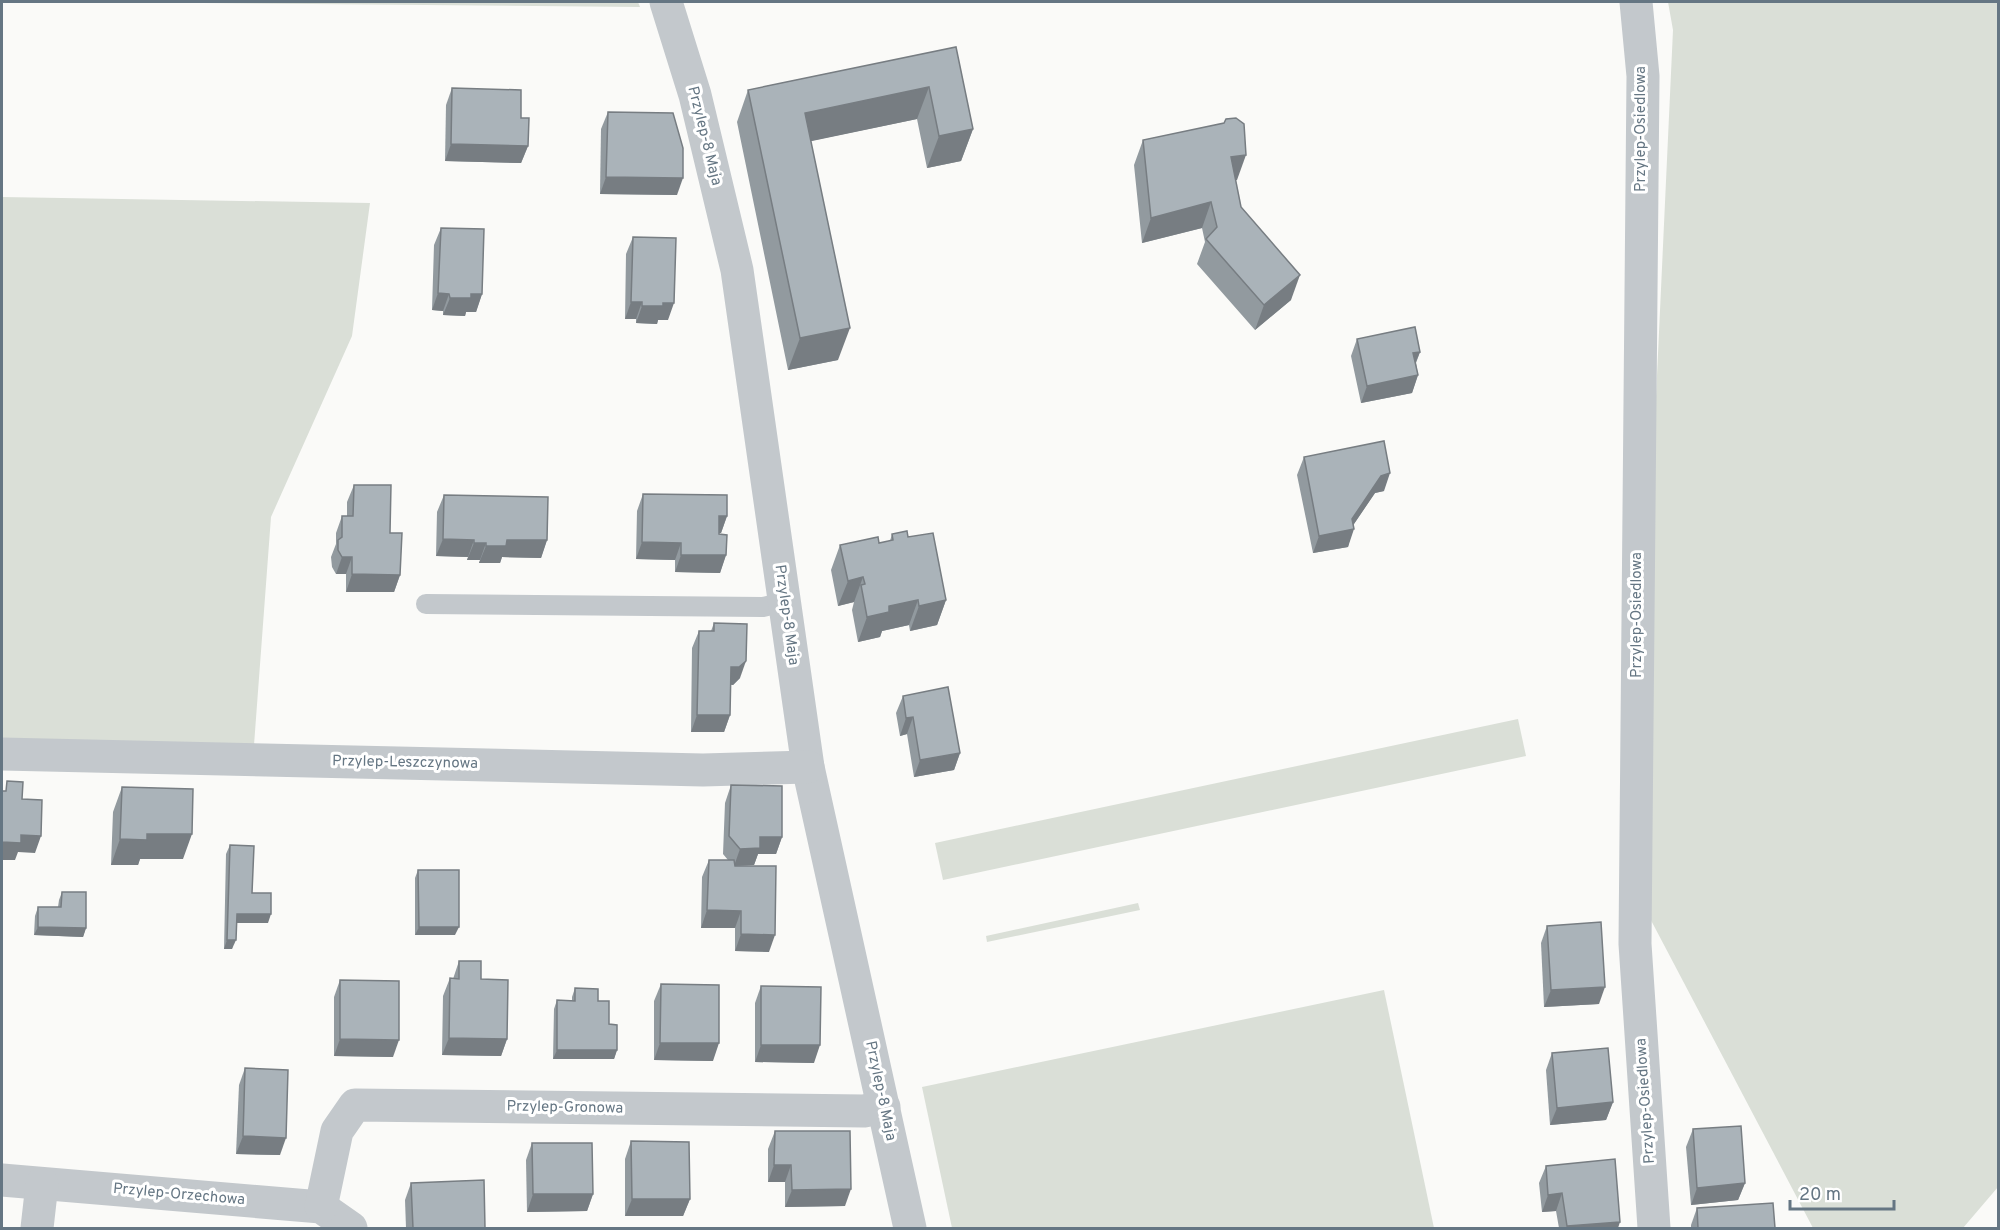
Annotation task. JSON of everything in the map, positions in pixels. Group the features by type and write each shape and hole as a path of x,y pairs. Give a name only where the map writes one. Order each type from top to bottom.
{"street":[{"name":"Przylep-8 Maja","path":"666,2 695,95 737,270 808,767 910,1228"},
{"name":"Przylep-Osiedlowa","path":"1636,2 1643,76 1635,944 1654,1228"},
{"name":"Przylep-Leszczynowa","path":"2,754 702,770 808,767"},
{"name":"Przylep-Gronowa","path":"321,1207 338,1131 355,1105 864,1111 884,1107"},
{"name":"Przylep-Orzechowa","path":"2,1180 321,1207"},
{"path":"37,1228 42,1184"},
{"path":"321,1207 351,1228"}],"lane":[{"path":"426,604 763,607 784,602"}],"shaded area":[{"path":"94,2 638,2 640,7"},
{"path":"1668,2 1998,2 1998,1187 1963,1228 1813,1228 1644,907 1649,548 1673,30"},
{"path":"2,197 370,203 352,336 271,517 254,745 2,739"},
{"path":"1518,719 1526,756 943,880 935,843"},
{"path":"1138,903 1140,910 987,942 986,936"},
{"path":"1384,990 1434,1228 952,1228 922,1087"}],"building":[{"path":"956,47 973,129 939,136 929,87 805,113 850,328 800,338 748,90"},
{"path":"452,88 521,90 521,118 529,118 528,146 451,144"},
{"path":"608,112 673,113 683,148 683,178 606,177"},
{"path":"1236,118 1244,124 1246,155 1231,157 1241,207 1300,275 1264,305 1206,239 1217,227 1211,202 1151,218 1143,140 1224,123 1226,119"},
{"path":"441,228 484,229 482,294 471,294 471,298 450,298 449,294 438,293"},
{"path":"633,237 676,238 674,303 663,303 663,306 642,306 642,302 631,302"},
{"path":"1415,327 1420,352 1413,353 1418,375 1367,386 1357,339"},
{"path":"1384,441 1390,473 1381,476 1352,519 1354,529 1319,536 1304,457"},
{"path":"354,485 391,485 390,533 402,533 400,575 352,574 352,557 342,557 338,550 338,540 342,537 342,516 353,516"},
{"path":"643,494 727,495 727,516 719,516 719,534 727,535 726,555 681,555 681,543 642,542"},
{"path":"444,495 548,497 547,540 507,540 506,546 486,546 486,543 474,543 474,540 443,539"},
{"path":"907,531 908,537 933,533 946,600 919,606 918,600 889,606 889,612 867,617 861,585 865,584 863,577 848,581 840,545 878,537 879,543 893,540 892,534"},
{"path":"714,623 747,624 746,661 739,667 731,667 730,715 697,715 699,631 714,631"},
{"path":"948,687 960,753 920,760 913,717 906,718 903,696"},
{"path":"7,781 23,782 22,799 42,800 41,836 21,835 21,843 2,842 2,791 6,791"},
{"path":"731,785 782,786 782,837 760,837 760,848 740,849 729,836"},
{"path":"122,787 193,789 192,834 147,834 147,840 120,839"},
{"path":"230,845 254,846 252,893 271,893 271,914 237,914 236,940 227,940"},
{"path":"709,860 734,860 735,866 776,866 775,935 741,934 741,911 707,910"},
{"path":"418,870 459,870 459,927 419,927"},
{"path":"62,892 86,892 86,928 38,927 38,907 61,907"},
{"path":"1601,922 1605,987 1551,990 1547,926"},
{"path":"459,961 481,961 481,979 508,980 507,1039 449,1038 450,978 459,979"},
{"path":"340,980 399,981 399,1040 340,1039"},
{"path":"661,984 719,985 719,1043 660,1043"},
{"path":"761,986 821,987 820,1045 761,1045"},
{"path":"575,988 598,989 598,1001 609,1001 609,1024 617,1025 617,1050 557,1050 557,1000 575,1001"},
{"path":"1608,1048 1613,1102 1557,1108 1552,1053"},
{"path":"245,1068 288,1070 286,1138 243,1136"},
{"path":"1741,1126 1745,1183 1697,1188 1693,1129"},
{"path":"775,1131 850,1131 851,1189 792,1190 791,1165 774,1165"},
{"path":"631,1141 689,1142 690,1199 632,1199"},
{"path":"532,1143 592,1143 593,1194 533,1194"},
{"path":"1615,1159 1620,1222 1567,1226 1562,1193 1548,1195 1546,1166"},
{"path":"484,1180 485,1228 413,1228 411,1183"},
{"path":"1773,1203 1775,1228 1698,1228 1697,1208"}]}
